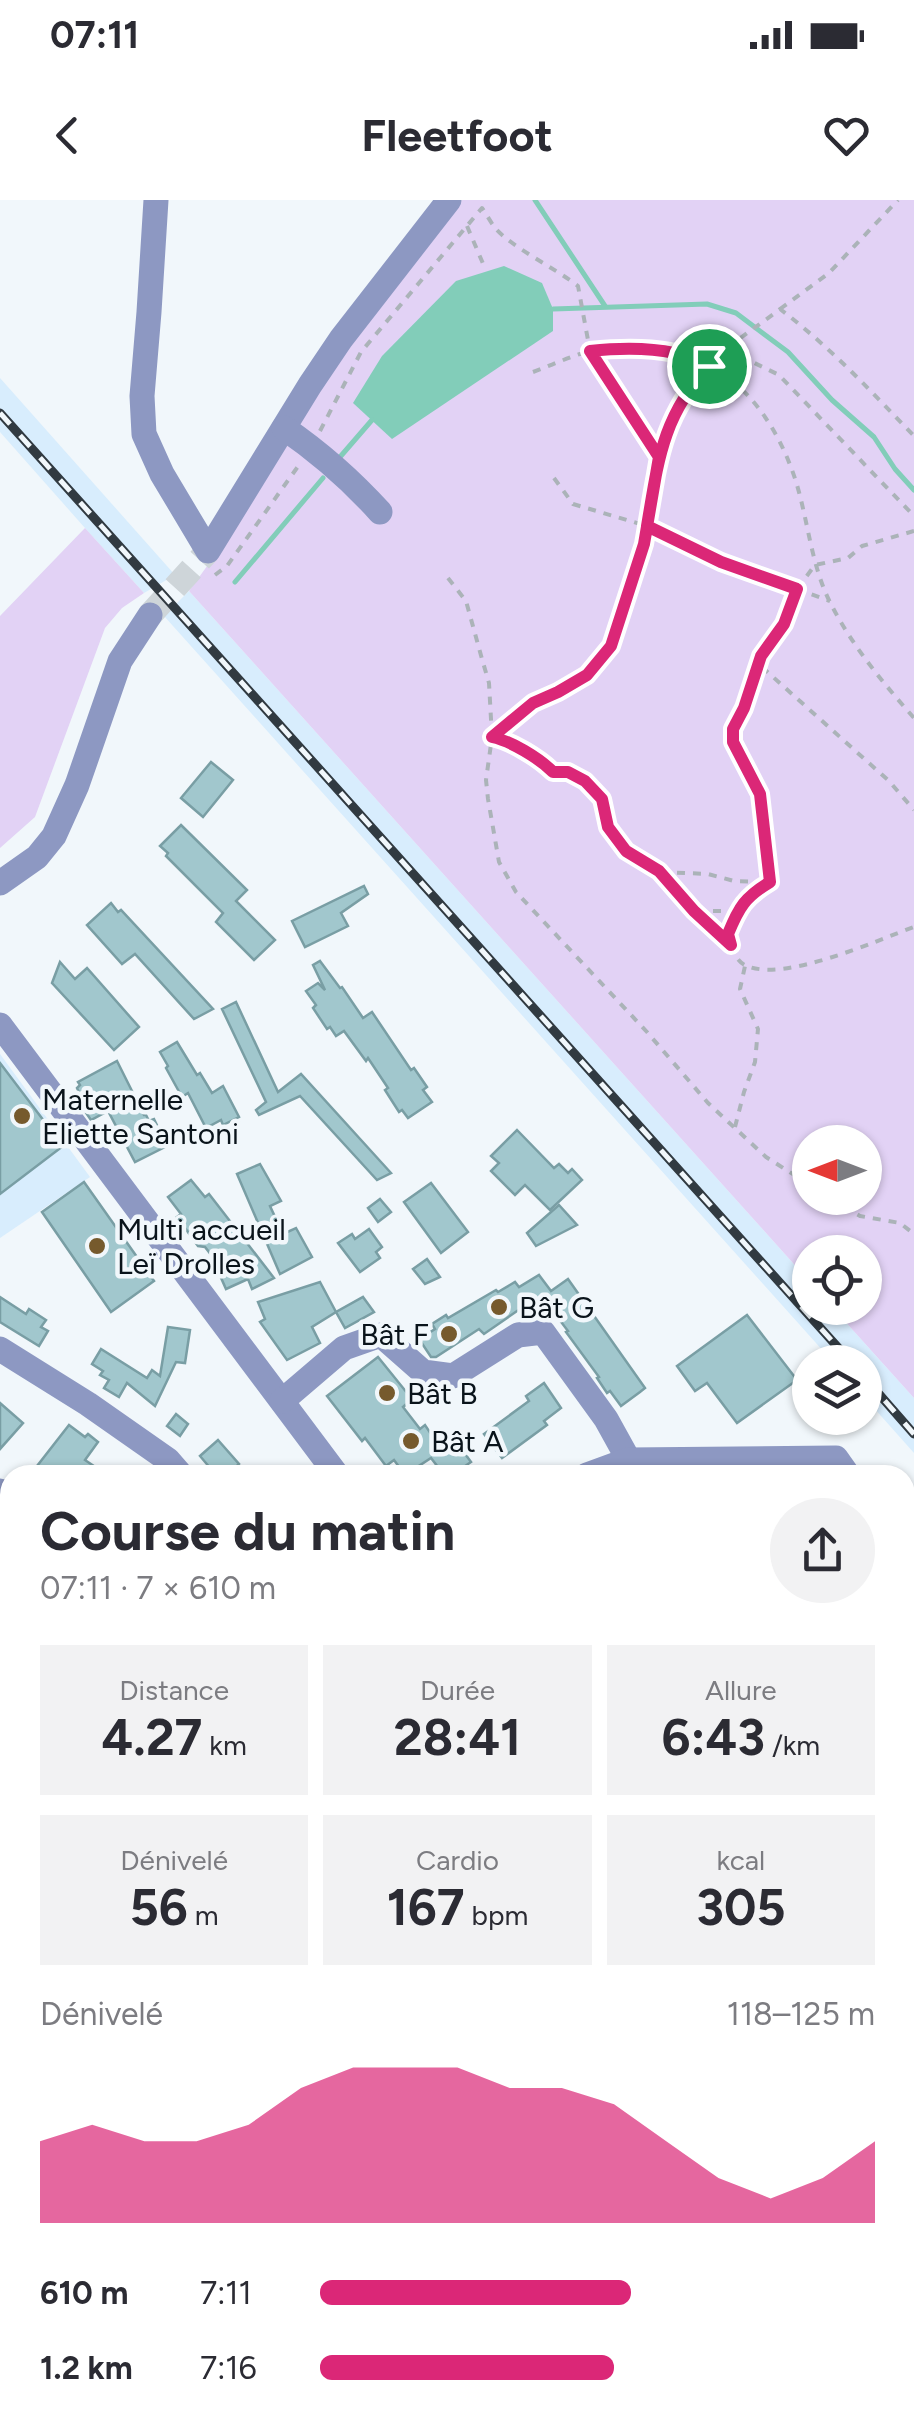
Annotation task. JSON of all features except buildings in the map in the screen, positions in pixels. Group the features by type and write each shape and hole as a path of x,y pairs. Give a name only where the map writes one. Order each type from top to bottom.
{"street":[{"path":"156,200 142,396 144,434 211,563"},
{"path":"211,563 310,385 449,200"},
{"path":"284,428 312,447 380,512"},
{"path":"0,883 38,857 54,836 77,785 120,662 148,617"},
{"path":"0,1024 330,1465"},
{"path":"282,1401 344,1348 381,1334 423,1372 454,1376 518,1334 543,1332 606,1419 630,1465"},
{"path":"0,1349 88,1404 172,1465"},
{"path":"693,1465 836,1458 841,1465"}],"path":[{"path":"211,563 227,566 312,447 361,352 487,200"},
{"path":"492,737 533,703 587,675 611,646 638,568 659,457 689,387 735,341 829,273 898,200"},
{"path":"482,208 496,230 578,286 590,351 659,457"},
{"path":"468,226 484,266"},
{"path":"780,308 851,369 914,436"},
{"path":"726,349 779,374 914,516"},
{"path":"533,372 590,351 670,352 695,358 751,398 774,429 796,482 815,565 830,601 880,679 914,718"},
{"path":"554,478 573,504 647,526 721,562 830,601"},
{"path":"770,882 760,794 733,742 733,729 761,656 784,624 797,589 815,565 848,558 862,546 914,531"},
{"path":"448,578 466,601 489,683 492,737 486,780 488,799 499,862 516,892 708,1103 766,1157 792,1174"},
{"path":"761,656 762,668 890,781 914,810"},
{"path":"492,737 542,760 553,772 568,772 585,781 602,799 608,827 626,851 659,871 731,945"},
{"path":"659,871 770,882"},
{"path":"770,882 740,905 728,934 734,956 745,966 770,970 796,968 914,927"},
{"path":"694,911 738,911"},
{"path":"734,1128 755,1062 758,1029 740,989 745,966"},
{"path":"858,1215 900,1223 914,1234"}],"shaded area":[{"path":"462,200 914,200 914,1398 882,1362 882,1345 866,1345 848,1325 882,1325 882,1235 792,1235 792,1262 189,591 239,522 310,397"},
{"path":"504,266 542,283 553,309 553,331 392,439 353,403 382,356 456,281"},
{"path":"0,378 175,575 144,593 85,528 0,432"},
{"path":"85,528 144,593 122,608 105,628 35,817 0,848 0,616"},
{"path":"189,591 792,1262 792,1316 164,616"},
{"name":"Maternelle Eliette Santoni","path":"0,1054 90,1177 0,1238"},
{"path":"800,1325 848,1325 866,1345 818,1345"},
{"path":"882,1362 914,1398 914,1453 882,1417"}],"waterway":[{"path":"535,200 605,306"},
{"path":"553,309 707,304 736,313 788,352 832,400 874,437 914,490"},
{"path":"340,457 372,420"},
{"path":"235,582 323,478"}],"tunnel":[{"path":"150,615 208,551"}],"railway":[{"path":"0,413 836,1345"},
{"path":"882,1397 914,1434"}],"place":[{"name":"Maternelle Eliette Santoni","path":"22,1116"},
{"name":"Multi accueil Leï Drolles","path":"97,1246"},
{"name":"Bât G","path":"499,1307"},
{"name":"Bât F","path":"449,1334"},
{"name":"Bât B","path":"387,1393"},
{"name":"Bât A","path":"411,1441"}],"route":[{"path":"590,351 670,352 709,366 689,387 662,444 647,526 721,562 797,589 784,624 761,656 733,729 733,742 760,794 770,882 740,905 728,934 731,945 659,871 626,851 608,827 602,799 585,781 568,772 553,772 542,760 492,737 533,703 587,675 611,646 638,568 659,457 590,351"}]}
